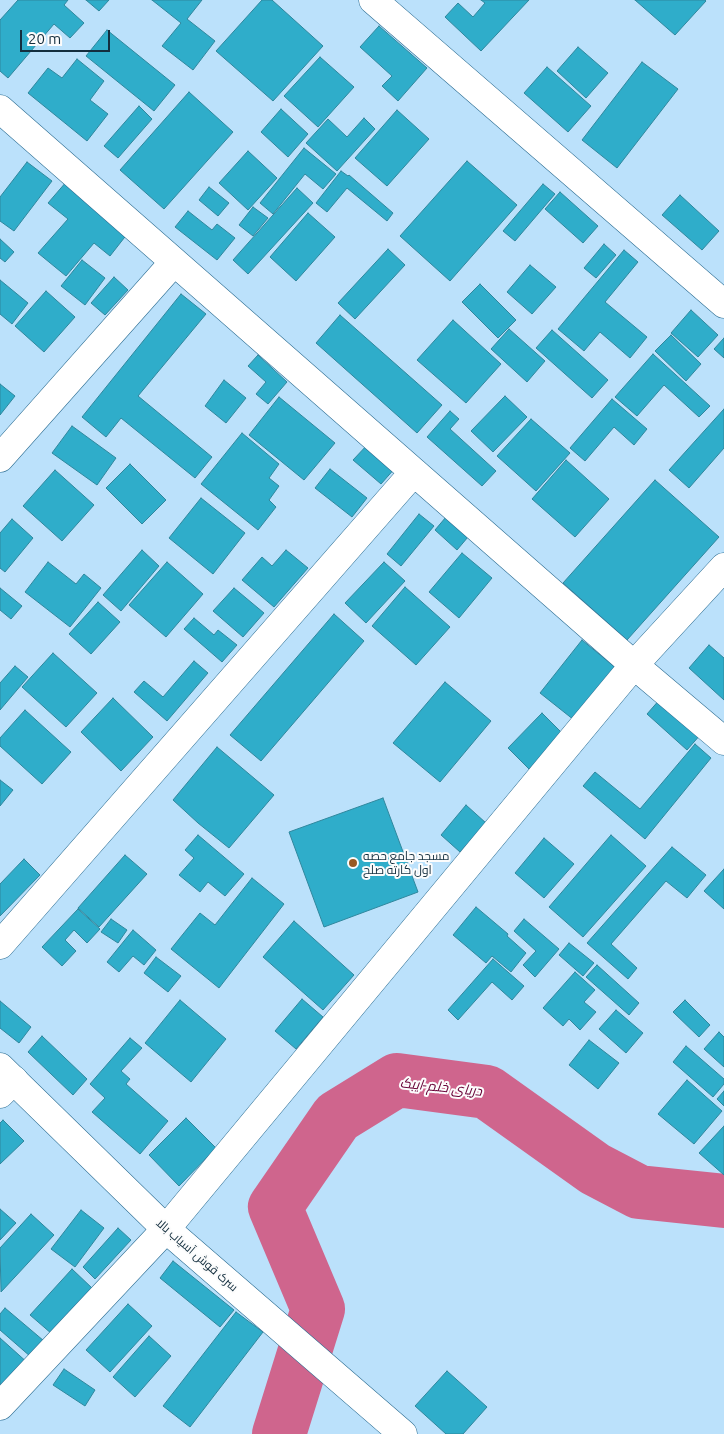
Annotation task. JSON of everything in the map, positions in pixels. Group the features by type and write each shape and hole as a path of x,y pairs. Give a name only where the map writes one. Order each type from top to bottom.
{"street":[{"path":"373,0 724,304"},
{"path":"0,109 634,665 724,741"},
{"path":"0,458 174,262"},
{"path":"0,945 414,472"},
{"path":"0,1406 166,1229 634,665 724,567"},
{"name":"سرک قوش آسیاب بالا","path":"5,1080 166,1229 403,1434"}],"building":[{"path":"18,0 68,0 64,5 84,23 70,38 54,24 8,78 0,71 0,20"},
{"path":"86,0 109,0 99,11"},
{"path":"152,0 202,0 187,19 215,41 193,70 162,46 181,23"},
{"path":"262,0 272,0 323,46 273,101 216,51"},
{"path":"481,0 529,0 481,51 445,17 458,3 473,17 485,3"},
{"path":"635,0 705,0 706,1 675,35"},
{"path":"379,26 427,68 398,101 382,86 392,76 360,47"},
{"path":"107,30 175,85 154,111 86,56"},
{"path":"578,47 608,73 586,98 557,71"},
{"path":"320,57 354,87 318,127 284,96"},
{"path":"77,59 104,81 90,100 108,114 87,141 28,93 48,68 62,78"},
{"path":"642,62 678,89 617,168 582,140"},
{"path":"547,67 591,106 568,132 524,93"},
{"path":"189,92 233,132 164,209 120,170"},
{"path":"139,106 152,119 118,158 104,146"},
{"path":"281,109 308,134 288,157 261,132"},
{"path":"397,110 429,139 387,186 355,158"},
{"path":"364,118 375,129 337,171 306,143 328,119 347,137"},
{"path":"304,148 336,174 323,189 305,174 273,214 260,203"},
{"path":"248,151 277,178 248,210 219,183"},
{"path":"467,161 517,205 450,281 400,236"},
{"path":"27,162 52,181 14,231 0,221 0,197"},
{"path":"341,171 349,175 393,213 387,221 347,188 327,212 316,203"},
{"path":"67,181 128,233 110,256 94,243 66,276 38,253 68,219 48,203"},
{"path":"543,184 555,194 515,241 503,231"},
{"path":"209,187 229,203 218,216 199,200"},
{"path":"297,188 313,203 248,274 233,260"},
{"path":"560,192 598,226 583,243 545,209"},
{"path":"680,195 719,231 702,250 662,215"},
{"path":"253,207 268,218 253,236 239,225"},
{"path":"188,211 212,230 217,224 235,238 217,260 175,227"},
{"path":"308,213 335,237 296,281 270,257"},
{"path":"0,239 14,252 5,262 0,258"},
{"path":"604,244 616,255 596,278 584,268"},
{"path":"388,249 405,265 355,319 338,303"},
{"path":"624,250 638,262 605,302 647,337 630,358 600,332 584,351 558,329"},
{"path":"82,260 105,278 85,305 61,286"},
{"path":"530,265 556,287 532,314 507,292"},
{"path":"114,277 128,290 105,315 91,303"},
{"path":"0,280 28,303 12,324 0,314"},
{"path":"480,284 516,320 498,338 462,302"},
{"path":"46,291 75,317 44,352 15,326"},
{"path":"181,294 206,314 138,396 212,457 195,478 121,418 106,437 82,417"},
{"path":"691,310 718,335 698,357 671,333"},
{"path":"340,315 442,405 417,433 316,343"},
{"path":"453,320 501,364 466,403 417,360"},
{"path":"509,329 545,361 527,382 491,349"},
{"path":"552,330 608,380 592,398 536,348"},
{"path":"671,335 701,364 686,381 655,351"},
{"path":"724,338 724,358 714,349"},
{"path":"653,354 710,406 699,417 664,385 637,416 615,397"},
{"path":"258,355 287,382 268,404 256,394 266,382 248,366"},
{"path":"224,380 246,398 226,423 205,406"},
{"path":"0,384 15,396 0,415"},
{"path":"505,396 527,417 493,452 471,431"},
{"path":"279,397 335,443 304,480 249,435"},
{"path":"612,399 647,429 634,445 614,427 585,461 570,448"},
{"path":"724,409 724,448 689,488 669,470"},
{"path":"450,411 459,419 450,429 496,471 482,486 427,437"},
{"path":"531,419 570,453 536,491 497,456"},
{"path":"72,426 116,458 97,485 52,453"},
{"path":"242,433 279,464 269,478 279,486 269,500 276,507 258,530 201,484"},
{"path":"369,443 396,467 381,484 353,460"},
{"path":"566,460 609,499 575,537 532,499"},
{"path":"130,464 166,500 142,524 106,488"},
{"path":"330,469 367,498 352,517 315,488"},
{"path":"55,470 94,505 62,541 23,506"},
{"path":"655,480 719,537 627,640 563,583"},
{"path":"201,498 245,533 213,574 169,538"},
{"path":"419,514 434,526 401,566 387,554"},
{"path":"446,517 468,537 457,550 435,530"},
{"path":"12,519 33,538 5,572 0,568 0,533"},
{"path":"142,550 159,566 121,611 103,595"},
{"path":"286,550 308,568 274,607 242,580 262,557 272,566"},
{"path":"462,553 492,578 459,618 429,592"},
{"path":"48,562 76,584 84,574 101,588 70,627 25,592"},
{"path":"167,562 203,594 166,637 129,605"},
{"path":"384,562 405,581 366,623 345,603"},
{"path":"405,587 450,627 416,665 372,626"},
{"path":"0,588 22,606 11,619 0,610"},
{"path":"234,588 264,613 243,637 213,611"},
{"path":"98,602 120,622 91,654 69,634"},
{"path":"334,614 364,641 261,761 230,735"},
{"path":"194,618 214,635 218,630 237,645 222,662 184,629"},
{"path":"582,640 616,668 574,720 540,693"},
{"path":"709,645 724,658 724,700 689,668"},
{"path":"53,653 97,693 66,727 22,687"},
{"path":"194,661 208,673 167,721 134,692 144,681 163,697"},
{"path":"15,666 28,677 0,710 0,683"},
{"path":"445,682 491,721 440,782 393,743"},
{"path":"113,698 153,737 121,771 81,732"},
{"path":"661,698 701,734 687,750 647,714"},
{"path":"25,710 71,752 42,784 0,746 0,738"},
{"path":"542,713 563,734 529,769 508,748"},
{"path":"695,744 711,758 645,839 583,786 595,772 640,809"},
{"path":"217,747 274,795 229,848 173,800"},
{"path":"0,780 13,790 0,806"},
{"path":"383,798 418,892 324,927 289,832"},
{"path":"466,805 486,823 460,852 441,835"},
{"path":"198,835 244,874 225,896 208,882 200,892 179,875 194,858 185,850"},
{"path":"611,835 646,866 583,937 549,907"},
{"path":"544,838 574,864 544,898 515,873"},
{"path":"672,847 706,875 687,898 666,881 611,944 637,968 628,979 587,943"},
{"path":"125,855 147,874 99,927 78,908"},
{"path":"24,859 40,875 0,916 0,884"},
{"path":"724,869 724,909 704,891"},
{"path":"252,878 284,904 219,988 171,949 200,913 215,925"},
{"path":"476,907 508,934 507,936 526,953 511,972 492,956 486,963 453,935"},
{"path":"78,909 100,929 87,943 74,930 65,940 76,951 62,966 42,947"},
{"path":"111,919 127,930 118,943 101,932"},
{"path":"524,919 559,949 535,977 523,965 536,951 514,931"},
{"path":"294,921 354,975 323,1010 263,957"},
{"path":"133,930 156,950 144,965 133,956 119,972 107,962"},
{"path":"569,943 594,963 583,976 559,955"},
{"path":"156,957 181,976 168,992 144,973"},
{"path":"493,959 524,986 512,1000 492,982 458,1020 448,1010"},
{"path":"597,965 639,1003 629,1015 586,977"},
{"path":"575,972 595,990 584,1002 596,1012 580,1030 569,1019 563,1026 543,1008"},
{"path":"302,999 323,1017 296,1049 275,1031"},
{"path":"180,1000 226,1039 191,1082 145,1043"},
{"path":"685,1000 710,1025 699,1037 673,1012"},
{"path":"0,1001 31,1027 19,1043 0,1028"},
{"path":"616,1010 643,1033 626,1053 599,1029"},
{"path":"719,1032 724,1037 724,1067 704,1049"},
{"path":"42,1036 87,1079 73,1095 28,1052"},
{"path":"130,1038 142,1048 121,1071 130,1079 126,1084 168,1121 140,1154 92,1112 105,1098 90,1084"},
{"path":"589,1040 619,1063 598,1089 569,1065"},
{"path":"686,1046 724,1079 724,1084 713,1097 673,1062"},
{"path":"687,1080 722,1111 694,1144 658,1114"},
{"path":"724,1091 724,1106 717,1099"},
{"path":"186,1118 216,1148 179,1186 149,1155"},
{"path":"3,1120 24,1141 0,1164 0,1123"},
{"path":"724,1126 724,1175 699,1153"},
{"path":"0,1209 16,1223 0,1240"},
{"path":"81,1210 104,1228 75,1267 51,1249"},
{"path":"31,1214 54,1235 1,1292 0,1248"},
{"path":"118,1228 131,1240 95,1279 83,1267"},
{"path":"173,1261 234,1310 220,1327 160,1278"},
{"path":"72,1269 92,1288 52,1334 30,1315"},
{"path":"128,1304 152,1326 110,1372 86,1350"},
{"path":"5,1308 44,1341 31,1357 0,1330 0,1314"},
{"path":"236,1312 263,1332 190,1427 163,1406"},
{"path":"149,1336 171,1356 135,1397 113,1377"},
{"path":"0,1338 29,1364 0,1397"},
{"path":"64,1369 95,1390 85,1406 53,1385"},
{"path":"447,1371 487,1407 463,1434 446,1434 415,1406"}],"waterway":[{"name":"دریای خلم-ایبک","path":"279,1434 318,1309 275,1207 337,1117 397,1080 487,1092 595,1169 639,1192 724,1201"}],"place":[{"name":"مسجد جامع حصه اول کارته صلح","path":"353,863"}]}
